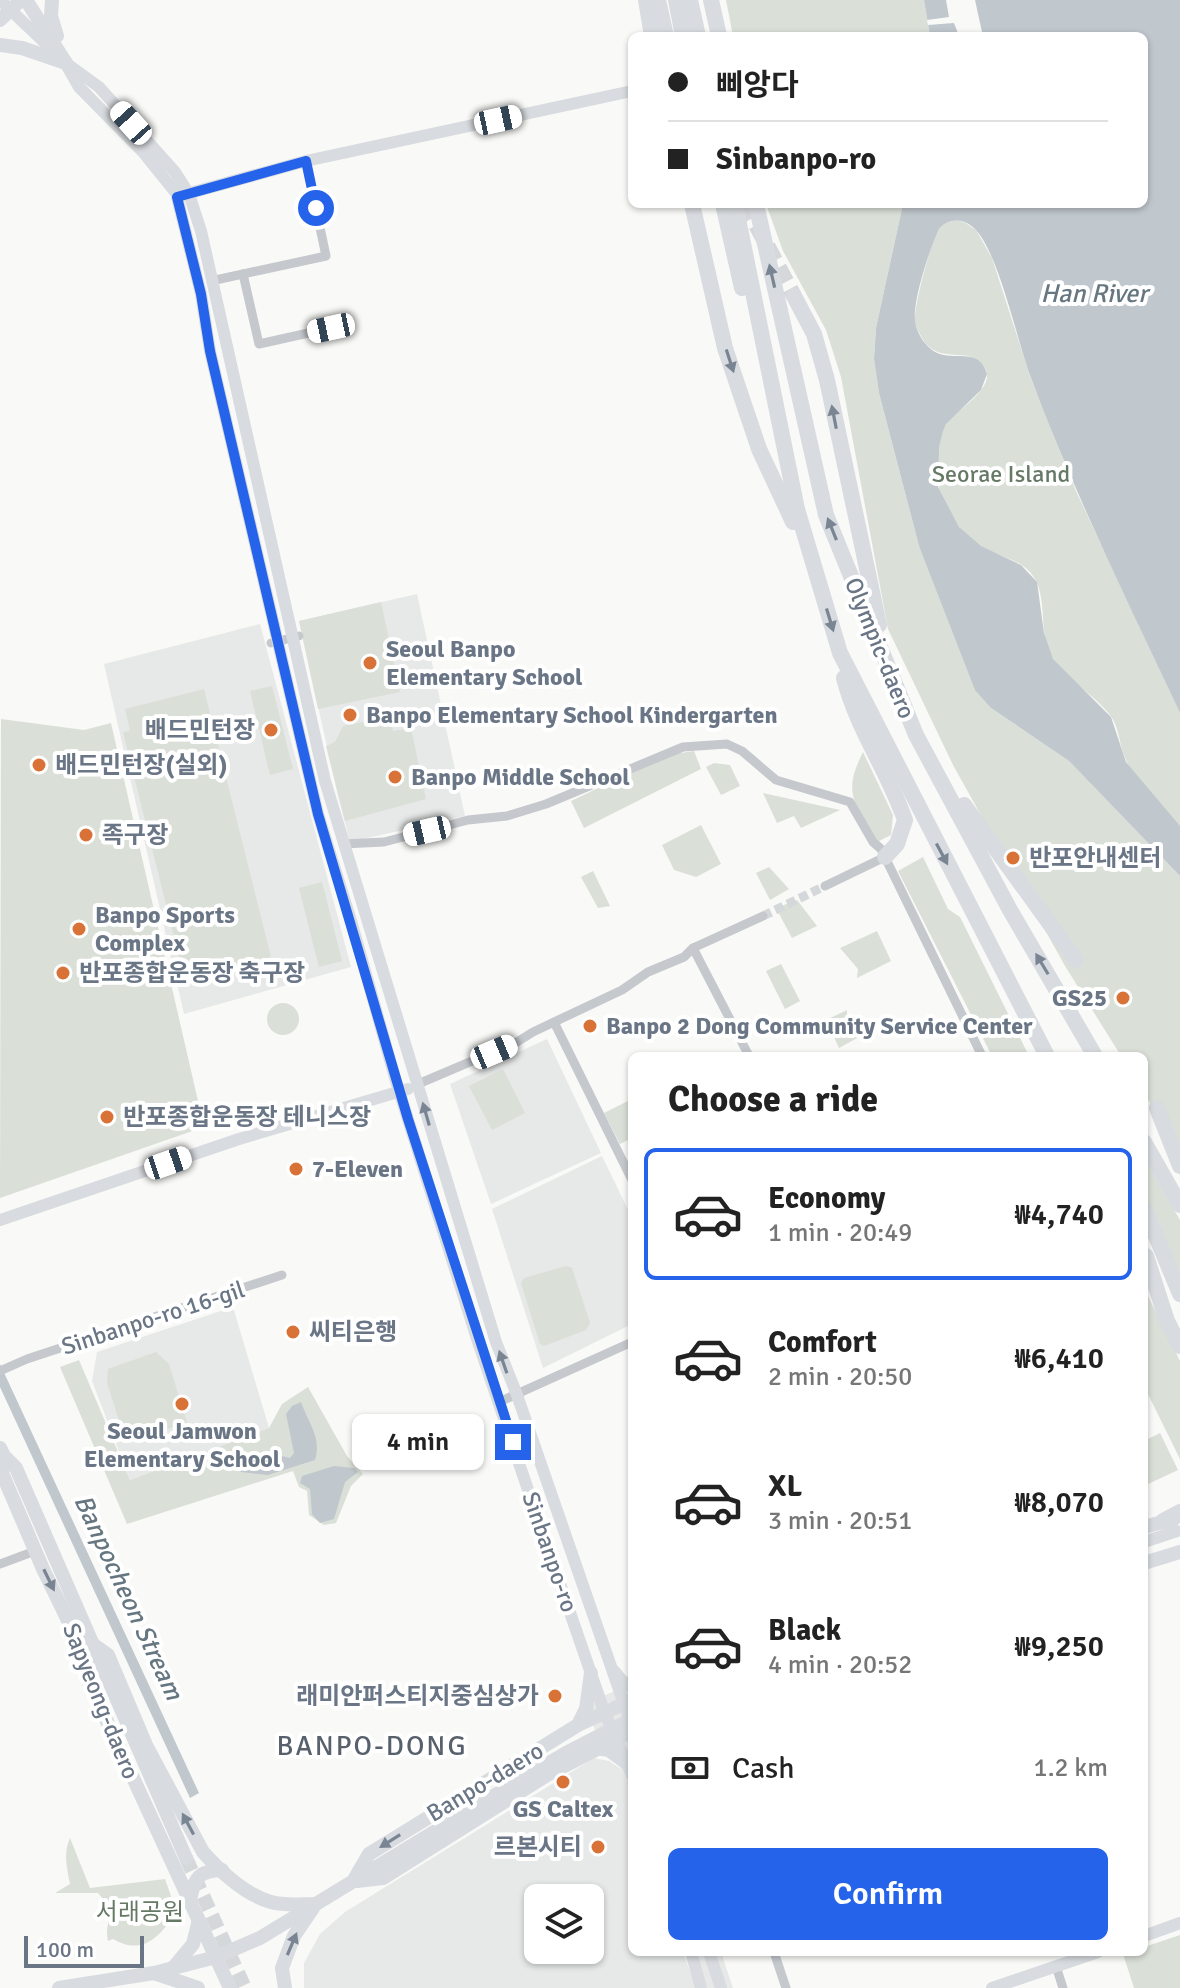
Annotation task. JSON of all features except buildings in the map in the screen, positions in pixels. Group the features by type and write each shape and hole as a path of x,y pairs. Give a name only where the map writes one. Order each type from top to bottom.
{"highway":[{"path":"646,0 651,32"},
{"path":"658,0 665,32"},
{"path":"676,0 682,32"},
{"path":"690,0 697,32"},
{"path":"711,0 718,32"},
{"path":"693,208 725,348 759,449 814,567"},
{"name":"Olympic-daero","path":"724,208 787,464 840,653 1045,1052"},
{"name":"Olympic-daero","path":"736,208 787,464"},
{"name":"Olympic-daero","path":"757,208 826,515 912,725 1010,910 1093,1052"},
{"path":"794,296 814,334 827,380 884,658"},
{"path":"840,653 851,706 905,820 897,844 885,857"},
{"path":"912,725 982,833 1076,960"},
{"path":"1068,1008 1084,1052"},
{"path":"1157,1108 1180,1166"},
{"path":"1148,1149 1180,1205"},
{"path":"1148,1217 1180,1294"},
{"path":"1148,1260 1180,1322"},
{"path":"1148,1263 1167,1321 1180,1346"},
{"path":"1173,1523 1180,1512"}],"main road":[{"path":"52,0 51,16 66,63"},
{"path":"15,7 66,63"},
{"name":"Sinbanpo-ro","path":"15,7 66,63 79,87 183,196 201,231 325,781 343,844 371,925 496,1342 614,1672 628,1701"},
{"path":"6,45 66,63"},
{"path":"183,196 306,161 628,92"},
{"name":"Sinbanpo-ro","path":"183,196 210,351 318,814 417,1149 499,1402 604,1711 628,1765"},
{"path":"0,1220 239,1139 401,1092 418,1084"},
{"name":"Sapyeong-daero","path":"2,1452 2,1473 35,1551 89,1663 87,1678 178,1860"},
{"name":"Sapyeong-daero","path":"2,1452 16,1468 178,1860 190,1901 230,1988"},
{"path":"1148,1526 1173,1523"},
{"path":"1148,1539 1173,1523"},
{"path":"1148,1562 1180,1552"},
{"path":"90,1642 108,1655 146,1745 203,1852 253,1894 268,1902 316,1904"},
{"path":"614,1672 628,1684"},
{"path":"578,1725 586,1709 591,1673"},
{"name":"Banpo-daero","path":"353,1882 369,1854 578,1725 628,1701"},
{"path":"353,1882 566,1753 628,1721"},
{"name":"Banpo-daero","path":"59,1988 154,1973 216,1957 260,1938 353,1882 383,1878 547,1775 628,1731"},
{"path":"595,1748 609,1750 628,1767"},
{"path":"528,1756 536,1755 544,1759 547,1775"},
{"path":"178,1860 178,1865 187,1866 201,1860 203,1852"},
{"path":"190,1901 192,1887 198,1877 206,1871 222,1870"},
{"path":"285,1988 282,1968 294,1936 316,1904"},
{"path":"174,1968 193,1944 199,1919"},
{"path":"1148,1935 1180,1923"},
{"path":"692,1956 701,1988"},
{"path":"710,1956 721,1988"},
{"path":"992,1988 1086,1956"},
{"path":"154,1973 198,1988"}],"street":[{"path":"211,281 326,256 306,161"},
{"path":"243,274 259,344 331,328"},
{"path":"271,643 299,636"},
{"path":"343,844 384,842 468,820 507,816 617,776 662,753 683,747 727,744 742,751 776,780 850,802 885,857 980,1052"},
{"path":"825,886 885,857"},
{"path":"418,1084 517,1042 648,972 684,957 693,948 763,916"},
{"path":"693,948 747,1052"},
{"path":"554,1022 628,1172"},
{"name":"Sinbanpo-ro 16-gil","path":"0,1371 24,1360 282,1275"},
{"path":"499,1402 628,1344"},
{"path":"0,1564 35,1551"},
{"path":"775,1956 786,1988"},
{"path":"1056,1966 1063,1988"}],"shaded area":[{"path":"417,594 465,816 350,842 299,621"},
{"path":"260,624 351,967 184,1014 104,664"},
{"path":"547,1039 601,1153 491,1204 450,1084"},
{"path":"602,1156 628,1210 628,1326 543,1368 492,1209"},
{"name":"Seoul Jamwon Elementary School","path":"233,1307 269,1428 130,1480 92,1381 97,1352"},
{"path":"621,1688 628,1689 628,1956 684,1956 696,1988 304,1988 304,1963 320,1934 345,1912 594,1758 609,1761 621,1769 615,1751 603,1746 588,1715 595,1700"},
{"path":"687,1956 722,1956 733,1988 699,1988"}],"green space":[{"path":"726,0 924,0 929,32 732,32"},
{"path":"767,208 902,208 876,328 874,359 879,393 919,546 991,708 1069,761 1180,876 1180,1151 1148,1099 1148,1052 1119,1052 1065,966 953,765 888,629 841,377 826,330 783,251"},
{"name":"Seorae Island","path":"955,220 976,230 992,258 1030,376 1076,491 1180,713 1180,826 1143,787 1131,769 1110,715 1053,659 1045,640 1036,580 1025,568 982,547 967,535 948,511 940,493 937,462 943,430 980,391 987,376 985,368 973,357 933,350 924,342 915,322 927,260 936,236 942,225"},
{"path":"381,602 400,692 318,709 299,621"},
{"name":"배드민턴장","path":"272,686 293,769 270,775 250,691"},
{"path":"204,689 271,957 185,981 123,732 130,731 125,709"},
{"path":"390,716 393,731 411,728 426,799 345,821 326,746 335,742 343,726"},
{"name":"Banpo Sports Complex","path":"1,719 84,730 111,723 204,1127 0,1198"},
{"path":"694,751 701,769 584,828 571,801 667,755"},
{"path":"863,752 893,815 891,835 877,842 858,808 852,789 856,767"},
{"path":"714,763 730,765 740,786 721,795 706,767"},
{"path":"763,793 840,810 801,828 794,816 777,823"},
{"path":"701,825 721,864 696,877 674,870 662,845"},
{"path":"923,857 948,909 960,917 1027,1052 990,1052 898,871"},
{"path":"769,867 789,889 770,900 756,873"},
{"path":"593,871 610,906 598,908 581,877"},
{"path":"322,882 342,961 319,967 299,888"},
{"path":"797,900 817,926 792,938 776,908"},
{"path":"877,931 891,961 857,978 858,969 840,948"},
{"path":"781,964 800,1001 785,1009 766,971"},
{"path":"283,1003 294,1008 299,1019 294,1030 283,1035 272,1030 267,1019 272,1008"},
{"path":"847,1010 847,1020 861,1036 839,1048 826,1020"},
{"path":"503,1069 525,1113 492,1130 469,1086"},
{"path":"628,1101 628,1140 620,1144 604,1113"},
{"path":"1148,1165 1180,1220 1180,1285 1148,1200"},
{"path":"566,1266 572,1268 590,1323 586,1330 544,1346 540,1344 521,1283 524,1278"},
{"path":"1148,1296 1180,1361 1180,1459 1148,1394"},
{"path":"156,1352 169,1364 187,1423 126,1442 107,1383 108,1369"},
{"path":"79,1360 130,1480 269,1428 282,1404 308,1387 347,1456 363,1474 351,1486 336,1523 324,1525 309,1515 307,1491 299,1487 293,1471 127,1524 60,1367"},
{"path":"1160,1433 1178,1470 1148,1484 1148,1439"},
{"name":"서래공원","path":"70,1838 90,1888 165,1879 176,1910 165,1928 151,1941 134,1946 113,1939 108,1941 109,1908 98,1893 55,1893 70,1884 66,1855"},
{"path":"1180,1935 1180,1988 1134,1988 1124,1956 1148,1956 1148,1946"}],"water":[{"name":"Han River","path":"924,0 1180,0 1180,713 1065,463 1031,378 993,259 976,230 967,223 952,221 939,229 919,287 915,320 920,335 931,349 947,356 974,358 984,366 987,374 981,390 946,424 939,447 938,487 959,527 981,546 1021,565 1037,582 1044,633 1053,659 1111,717 1126,762 1180,826 1180,876 1069,761 991,708 975,690 919,546 879,393 874,359 876,328 902,208 1148,208 1148,32 929,32"},
{"path":"0,1364 199,1793 190,1798 0,1387"},
{"path":"301,1402 317,1444 315,1460 268,1475 241,1472 241,1464 256,1467 277,1455 290,1458 294,1453 286,1414 292,1406"},
{"path":"334,1466 354,1468 358,1472 345,1482 334,1519 320,1523 312,1514 310,1489 300,1483 302,1476"}],"pier":[{"path":"946,0 975,0 982,32 957,32 954,23 928,25 927,20 949,17"}],"tunnel":[{"path":"747,208 794,296"},
{"path":"763,916 825,886"},
{"path":"186,1858 245,1988"}],"place":[{"name":"Seoul Banpo Elementary School","path":"370,663"},
{"name":"Banpo Elementary School Kindergarten","path":"350,715"},
{"name":"배드민턴장","path":"271,730"},
{"name":"배드민턴장(실외)","path":"39,765"},
{"name":"Banpo Middle School","path":"395,777"},
{"name":"족구장","path":"86,835"},
{"name":"반포안내센터","path":"1013,858"},
{"name":"Banpo Sports Complex","path":"79,929"},
{"name":"반포종합운동장 축구장","path":"63,973"},
{"name":"GS25","path":"1123,998"},
{"name":"Banpo 2 Dong Community Service Center","path":"590,1026"},
{"name":"반포종합운동장 테니스장","path":"107,1117"},
{"name":"7-Eleven","path":"296,1169"},
{"name":"씨티은행","path":"293,1332"},
{"name":"Seoul Jamwon Elementary School","path":"182,1404"},
{"name":"래미안퍼스티지중심상가","path":"555,1696"},
{"name":"GS Caltex","path":"563,1782"},
{"name":"르본시티","path":"598,1847"}],"district":[{"name":"BANPO-DONG","path":"372,1745"}],"route":[{"path":"316,208 306,161 177,197 318,814 395,1078 477,1339 513,1442"}],"water label":[{"name":"Banpocheon Stream","path":"129,1597"}]}
